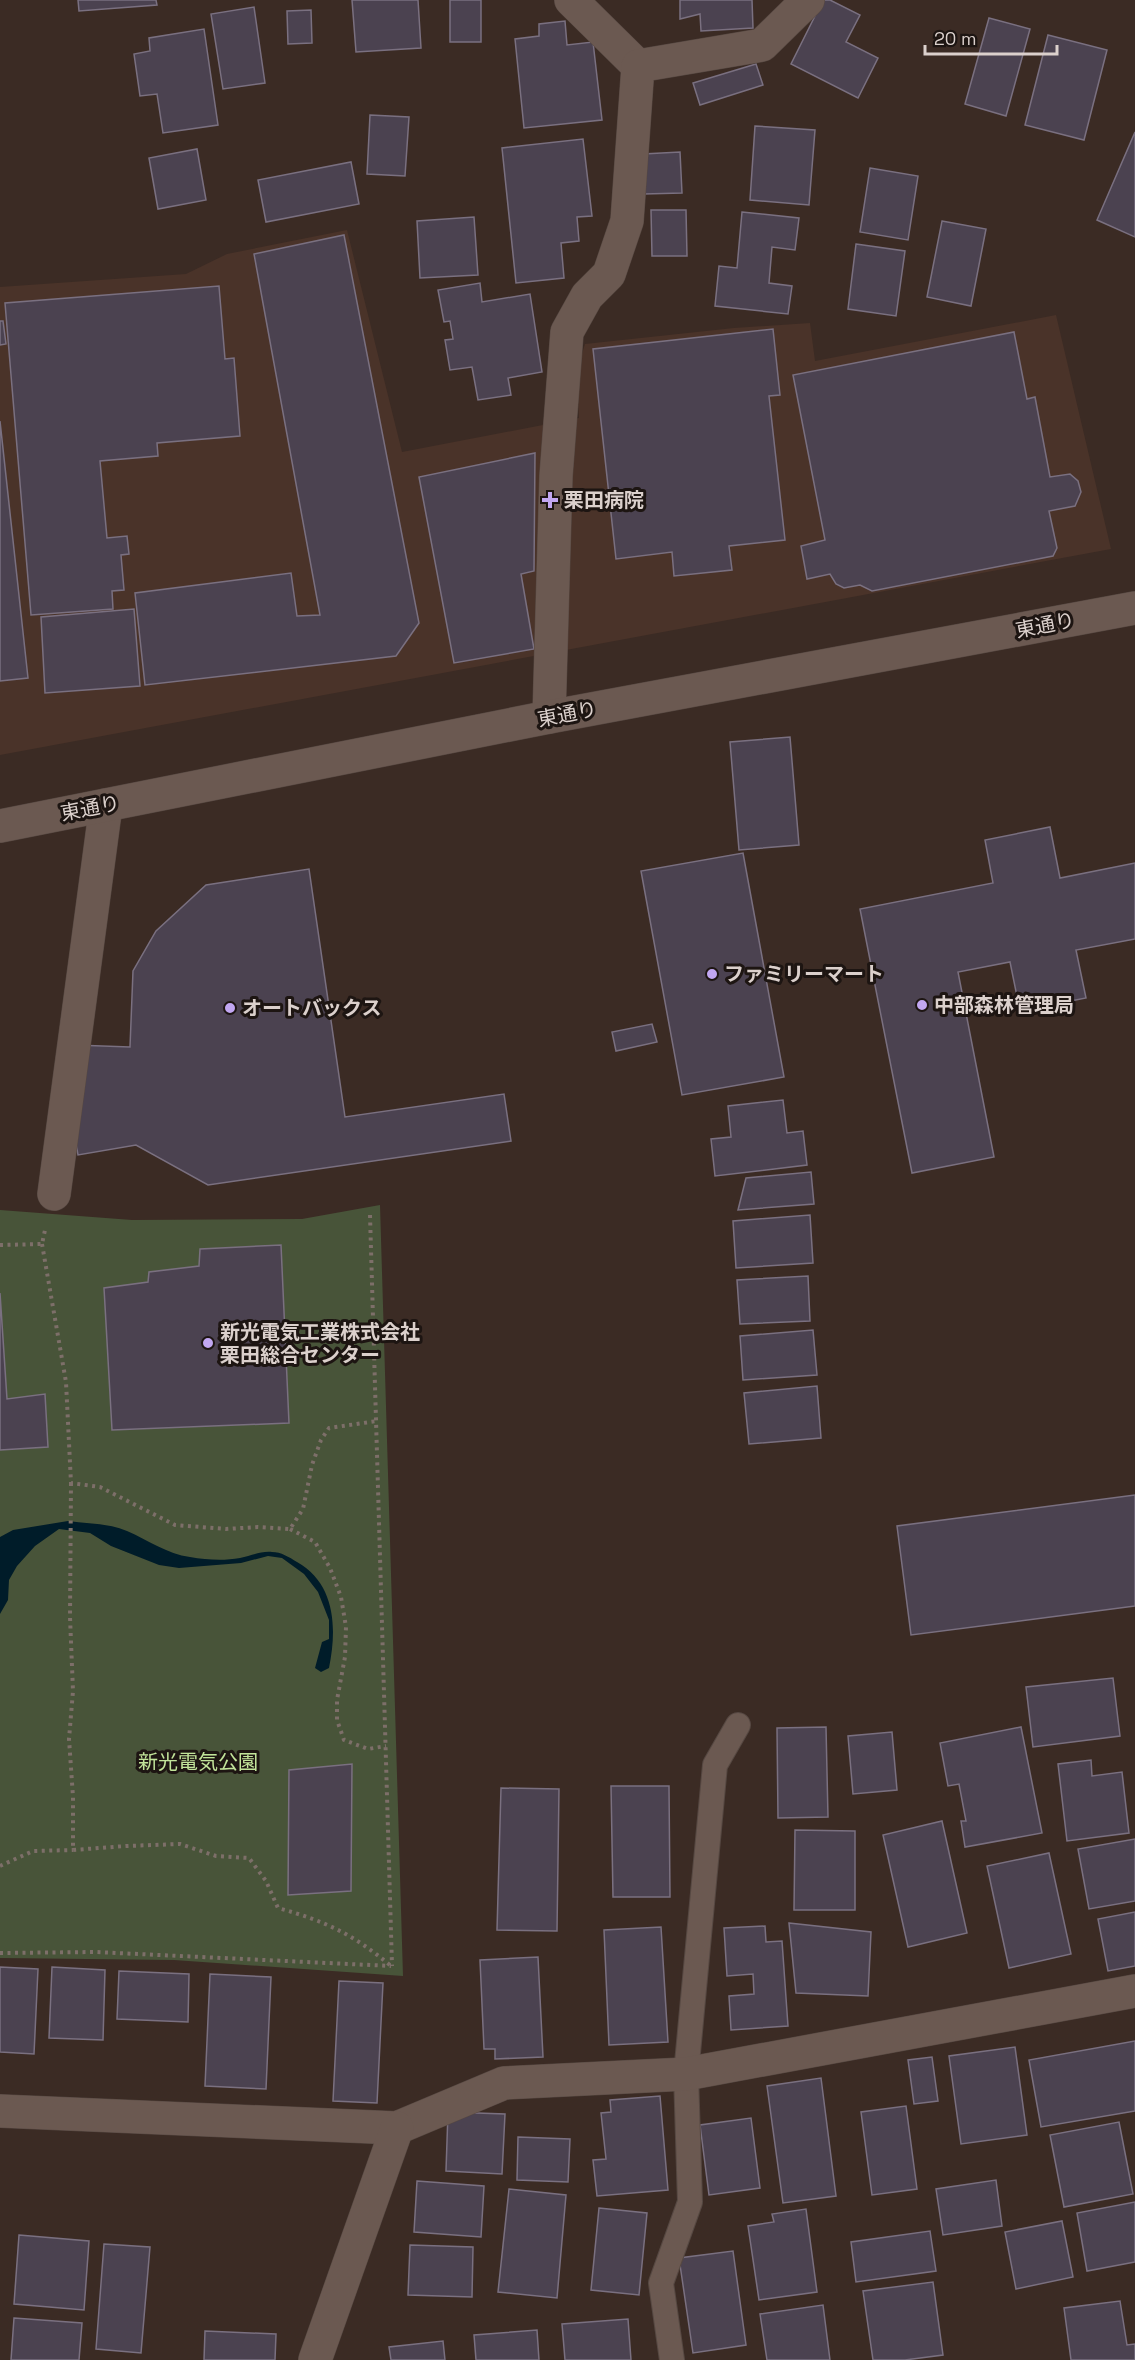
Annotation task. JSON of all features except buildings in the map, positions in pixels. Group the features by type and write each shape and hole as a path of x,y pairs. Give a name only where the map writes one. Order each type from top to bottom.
{"street":[{"path":"549,717 556,476 567,332 587,296 609,274 627,221 638,66 571,0"},
{"path":"638,66 762,45 808,0"},
{"name":"東通り","path":"0,826 549,717 1135,608"},
{"path":"54,1194 106,805"},
{"path":"0,2111 398,2128 504,2083 686,2074 1135,1991"},
{"path":"315,2360 398,2128"}],"lane":[{"path":"672,2360 661,2283 690,2202 686,2074 715,1765 738,1725"}],"path":[{"path":"370,1215 392,1966"},
{"path":"42,1244 66,1382 72,1507 70,1617 73,1691 69,1739 74,1797 73,1850"},
{"path":"290,1529 303,1509 312,1465 321,1440 329,1428 376,1421"},
{"path":"71,1483 100,1487 175,1525 226,1529 258,1527 290,1529 315,1542 330,1568 341,1597 346,1628 345,1657 337,1720 344,1740 368,1749 386,1746"},
{"path":"0,1866 33,1851 180,1844 216,1856 249,1858 266,1881 278,1908 318,1919 337,1928 366,1945 392,1966"},
{"path":"0,1953 96,1952 392,1966"}],"shaded area":[{"name":"栗田病院","path":"347,230 402,452 579,418 576,372 585,344 734,328 810,323 815,361 1056,315 1111,549 0,755 0,287 186,274 227,254"}],"green space":[{"name":"新光電気公園","path":"380,1205 403,1976 174,1960 0,1958 0,1210 132,1220 302,1219"}],"water":[{"path":"68,1521 120,1528 165,1550 190,1557 228,1560 268,1552 279,1553 291,1558 310,1571 320,1582 331,1609 333,1638 329,1668 321,1672 315,1668 322,1642 329,1639 329,1620 318,1592 304,1574 282,1558 268,1556 241,1563 179,1568 159,1565 111,1546 90,1533 59,1529 35,1546 17,1566 9,1580 8,1600 0,1614 0,1537 13,1530"}],"place":[{"name":"栗田病院","path":"550,500"},
{"name":"ファミリーマート","path":"712,974"},
{"name":"中部森林管理局","path":"922,1005"},
{"name":"オートバックス","path":"230,1008"},
{"name":"新光電気工業株式会社 栗田総合センター","path":"208,1343"}]}
